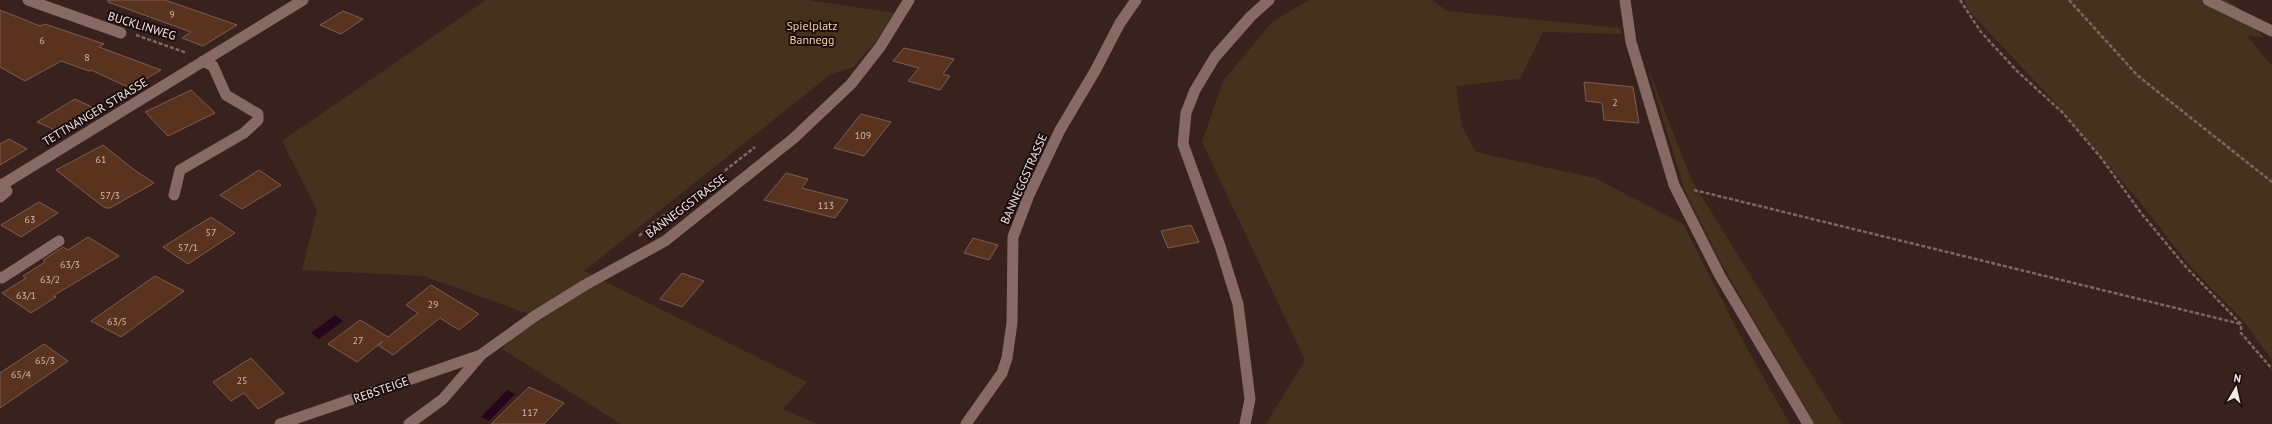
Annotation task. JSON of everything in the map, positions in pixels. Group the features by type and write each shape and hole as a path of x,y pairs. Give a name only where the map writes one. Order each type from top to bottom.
{"street":[{"name":"BUCKLINWEG","path":"28,0 121,33"},
{"name":"TETTNANGER STRASSE","path":"1,185 303,0"},
{"name":"BANNEGGSTRASSE","path":"409,424 443,399 482,354 566,296 666,241 794,138 851,84 880,47 909,0"},
{"name":"BANNEGGSTRASSE","path":"966,424 998,380 1007,358 1012,323 1013,237 1029,195 1060,130 1095,71 1120,23 1136,0"},
{"path":"1244,424 1250,399 1238,304 1220,246 1183,144 1186,113 1199,83 1215,58 1251,16 1269,0"},
{"path":"1626,0 1631,42 1674,185 1720,276 1808,424"},
{"path":"2208,0 2272,31"},
{"path":"174,195 180,170 244,133 258,120 258,114 226,95 213,66 203,61"},
{"path":"0,197 7,191 1,185"},
{"path":"0,277 2,278 59,241"},
{"name":"REBSTEIGE","path":"280,424 482,354"}],"path":[{"path":"1960,0 1981,32 2017,71 2063,113 2102,159 2141,213 2185,266 2241,324 2241,333 2272,369"},
{"path":"2069,0 2138,76 2272,182"},
{"name":"BUCKLINWEG","path":"121,33 131,33 188,53 203,61"},
{"path":"638,237 653,223 690,198 728,166 759,144"},
{"path":"1674,185 2241,324"}],"green space":[{"name":"Spielplatz Bannegg","path":"486,0 808,0 894,13 877,40 854,67 831,74 584,271 807,382 783,409 817,424 621,424 502,349 534,316 424,276 302,270 317,210 282,141"},
{"path":"1309,0 1432,0 1447,11 1619,28 1623,34 1543,32 1520,79 1456,86 1462,127 1476,152 1595,178 1683,224 1744,343 1790,424 1266,424 1305,360 1202,142 1223,81 1273,21"},
{"path":"1964,0 2227,0 2235,5 2264,37 2247,36 2272,66 2272,360 2242,319 2189,265 2140,202 2050,97 1970,12"},
{"path":"1646,63 1691,179 1842,424 1814,424 1721,263 1685,191"}],"shaded area":[{"path":"335,315 343,321 319,339 311,333"},
{"path":"507,390 515,394 489,421 481,417"}],"building":[{"path":"108,0 165,0 237,25 203,46 182,38 191,32 108,2"},
{"path":"0,10 40,26 45,24 104,44 99,47 161,70 130,88 91,70 89,71 61,61 25,81 0,67"},
{"path":"343,11 363,19 341,34 320,25"},
{"path":"904,48 954,59 943,74 950,76 940,90 908,81 919,68 893,61"},
{"path":"1584,82 1633,87 1639,123 1604,120 1602,103 1586,101"},
{"path":"191,90 215,113 168,136 145,112"},
{"path":"75,99 94,108 57,131 37,122"},
{"path":"861,114 891,122 864,156 834,148"},
{"path":"9,139 27,149 0,165 0,144"},
{"path":"103,145 133,169 154,183 110,208 105,208 56,170"},
{"path":"259,170 281,185 242,209 220,195"},
{"path":"786,173 808,179 802,188 848,200 835,218 764,200"},
{"path":"39,202 58,213 21,237 1,225"},
{"path":"211,217 235,233 188,264 163,247"},
{"path":"1191,225 1199,242 1168,248 1161,231"},
{"path":"88,237 119,256 53,296 56,297 31,313 2,293 26,278 23,276 45,262 43,260 63,247 68,250"},
{"path":"973,238 998,245 989,260 964,253"},
{"path":"682,273 704,281 682,307 660,299"},
{"path":"155,276 184,291 121,337 91,321"},
{"path":"431,285 479,314 459,330 440,318 393,355 378,345 357,362 328,344 360,320 388,337 418,313 406,305"},
{"path":"44,344 68,361 0,408 0,373"},
{"path":"251,358 284,393 258,409 244,393 231,401 213,382"},
{"path":"529,387 564,403 544,424 491,424"}]}
